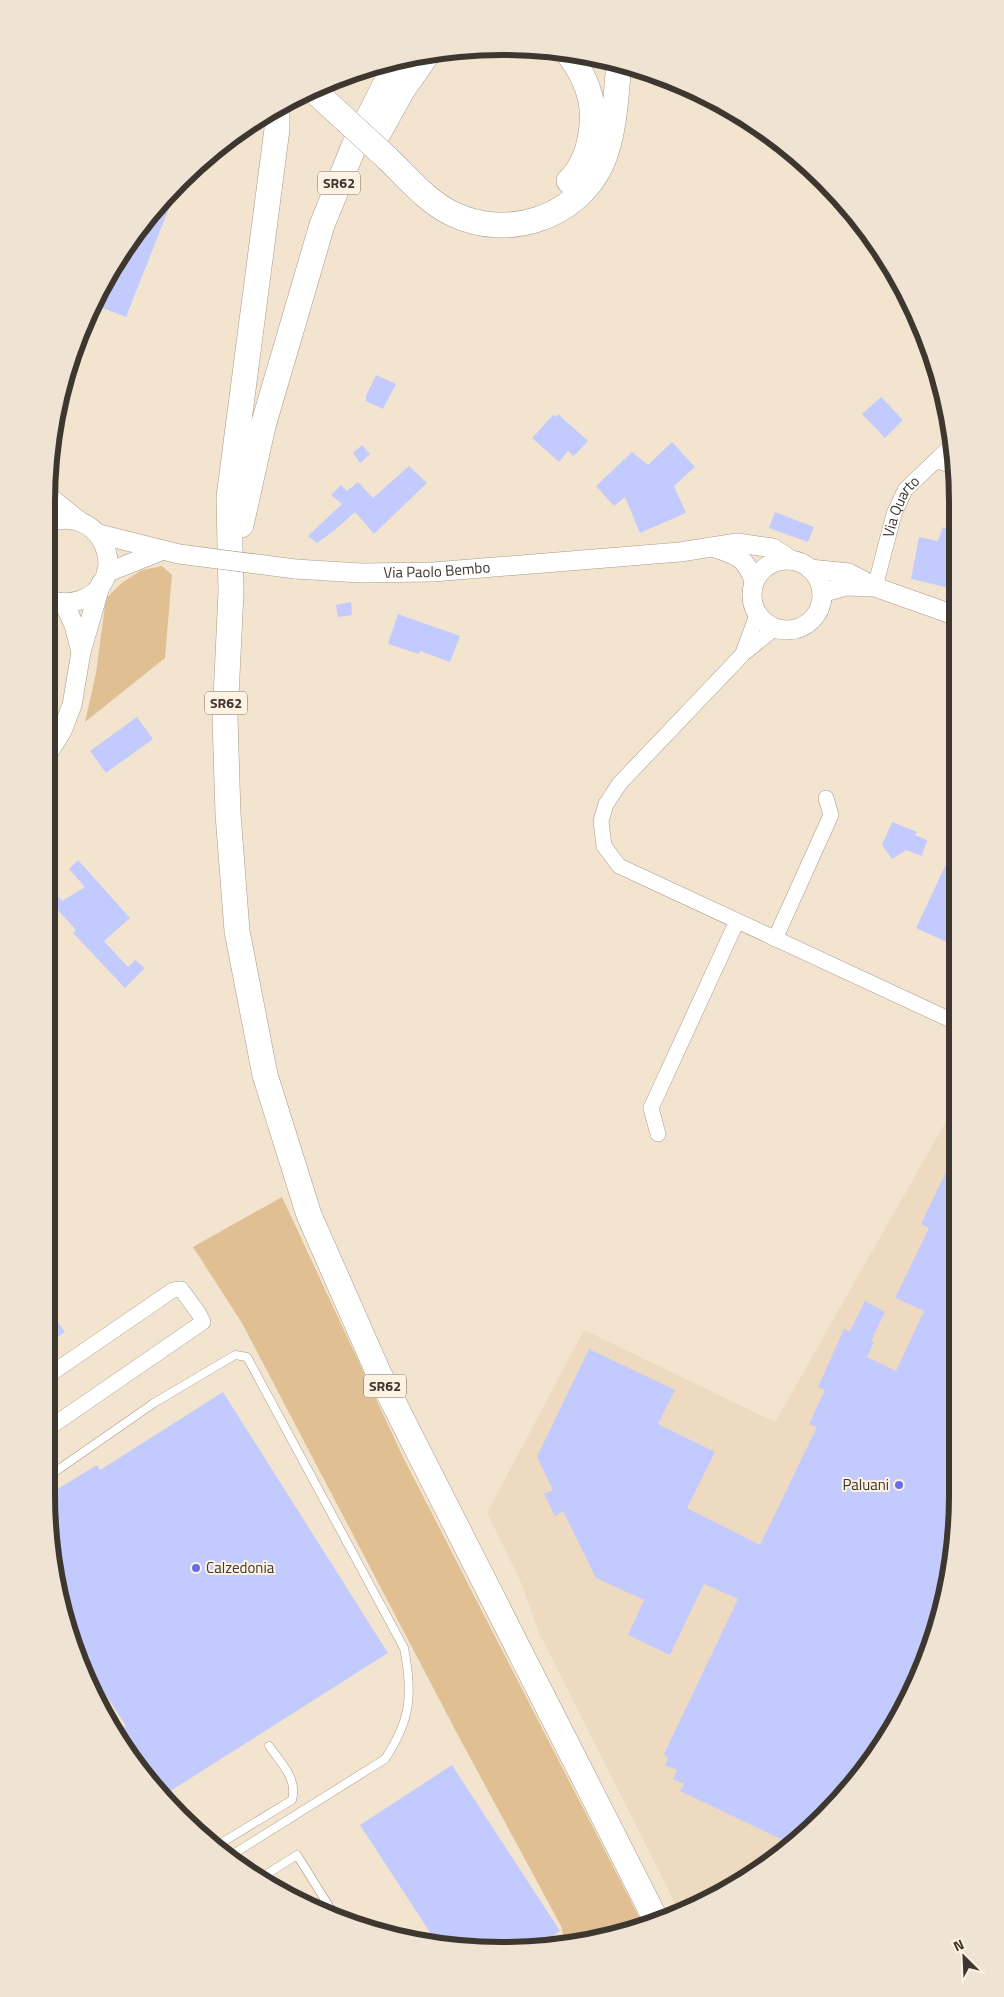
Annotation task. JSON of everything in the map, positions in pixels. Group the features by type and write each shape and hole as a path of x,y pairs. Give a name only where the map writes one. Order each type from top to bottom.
{"highway":[{"path":"389,151 460,202 482,211 508,210 531,206 554,194 573,178 586,156 592,132 593,110 589,89 581,71 574,61"},
{"path":"295,311 365,158 403,89 421,63"},
{"name":"SR62","path":"392,69 354,146 322,225 295,311 260,435 242,518 231,592 225,718 228,814 236,931 265,1075 309,1215 379,1374 654,1915"},
{"path":"321,93 334,99 389,151 432,200 451,214 474,223 509,226 538,221 566,208 585,190 601,163 611,133 618,70"},
{"path":"231,592 229,497 277,129 277,116"}],"street":[{"name":"Via Quarto","path":"875,587 894,514 904,490 946,452"},
{"path":"936,462 947,464"},
{"name":"Via Paolo Bembo","path":"55,501 99,534 170,552 295,569 361,573 433,572 713,548 737,543 773,548 791,560 800,562 810,569 849,573 875,587 949,613"},
{"path":"55,520 78,520"},
{"path":"55,742 62,731 72,704 81,652 104,578 108,559 106,546 99,534"},
{"name":"Via Paolo Bembo","path":"713,548 736,555 749,566 754,581 752,598 757,614 743,654"},
{"name":"Via Paolo Bembo","path":"56,601 75,602 85,598 94,592 104,578 170,552"},
{"path":"754,581 766,566 774,562 791,560"},
{"path":"757,614 765,623 775,628 786,630 798,628 808,623 816,614 821,604 822,593 820,584 810,569"},
{"name":"Via Paolo Bembo","path":"822,593 846,586 875,587"},
{"path":"56,601 74,625 81,652"},
{"path":"775,628 743,654 620,783 606,804 601,821 604,846 619,866 949,1019"},
{"path":"775,939 831,816 826,798"},
{"path":"658,1134 651,1108 737,921"},
{"path":"55,1371 173,1290 181,1289 203,1322 55,1420"}],"lane":[{"path":"55,1472 154,1403 235,1355 247,1357 404,1648 409,1672 409,1706 398,1738 385,1759 234,1853"},
{"path":"221,1843 292,1800 295,1790 292,1780 269,1746"},
{"path":"266,1874 297,1855 330,1907"}],"shaded area":[{"path":"162,566 172,575 165,658 85,722 96,673 106,598 123,582 142,570"},
{"path":"949,1116 948,1524 940,1582 934,1611 925,1639 903,1693 889,1719 857,1767 838,1790 797,1831 774,1850 726,1882 677,1906 539,1633 520,1580 487,1513 584,1330 775,1422"},
{"path":"282,1197 403,1457 640,1920 618,1927 564,1937 561,1926 459,1737 242,1323 193,1247"}],"building":[{"path":"172,201 126,317 100,307 130,254 147,230"},
{"path":"376,375 396,384 383,409 366,401 366,396"},
{"path":"881,397 903,420 885,438 862,414"},
{"path":"558,414 588,441 574,456 568,451 559,462 532,438 553,415 556,417"},
{"path":"672,442 695,467 674,486 686,513 640,533 625,497 614,506 596,486 632,452 648,465"},
{"path":"362,445 370,454 360,463 353,453"},
{"path":"409,466 427,483 374,534 355,512 317,543 308,536 342,504 331,495 341,485 347,491 358,482 373,498"},
{"path":"775,512 814,527 808,542 769,528"},
{"path":"943,527 949,530 949,588 911,579 919,537 938,541"},
{"path":"351,602 352,615 338,617 336,605"},
{"path":"398,614 460,636 450,662 420,651 419,654 388,644"},
{"path":"137,717 153,739 106,773 90,751"},
{"path":"892,822 917,832 915,835 927,840 922,856 906,850 892,859 882,845"},
{"path":"949,858 949,943 916,928"},
{"path":"78,860 130,918 104,941 128,967 135,960 145,968 125,988 73,933 76,930 57,909 55,911 55,892 62,901 85,887 69,869"},
{"path":"946,1172 949,1172 949,1495 945,1553 934,1611 915,1666 903,1693 874,1743 838,1790 785,1841 680,1791 684,1784 673,1779 677,1770 665,1765 668,1759 664,1754 738,1599 704,1584 670,1655 628,1635 644,1600 596,1578 563,1511 555,1516 544,1494 553,1490 537,1457 589,1349 675,1390 658,1424 715,1452 687,1508 760,1545 817,1427 809,1424 825,1390 818,1387 844,1329 850,1331 865,1301 885,1312 871,1341 874,1342 867,1357 896,1371 924,1311 895,1298 929,1228 921,1224"},
{"path":"55,1318 65,1332 55,1339"},
{"name":"Calzedonia","path":"223,1392 388,1653 168,1792 147,1767 121,1729 126,1726 93,1674 70,1611 59,1553 55,1491 97,1465 100,1470"},
{"path":"452,1765 560,1931 547,1939 531,1941 473,1941 432,1936 360,1825"}],"place":[{"name":"Paluani","path":"899,1485"},
{"name":"Calzedonia","path":"196,1568"}]}
